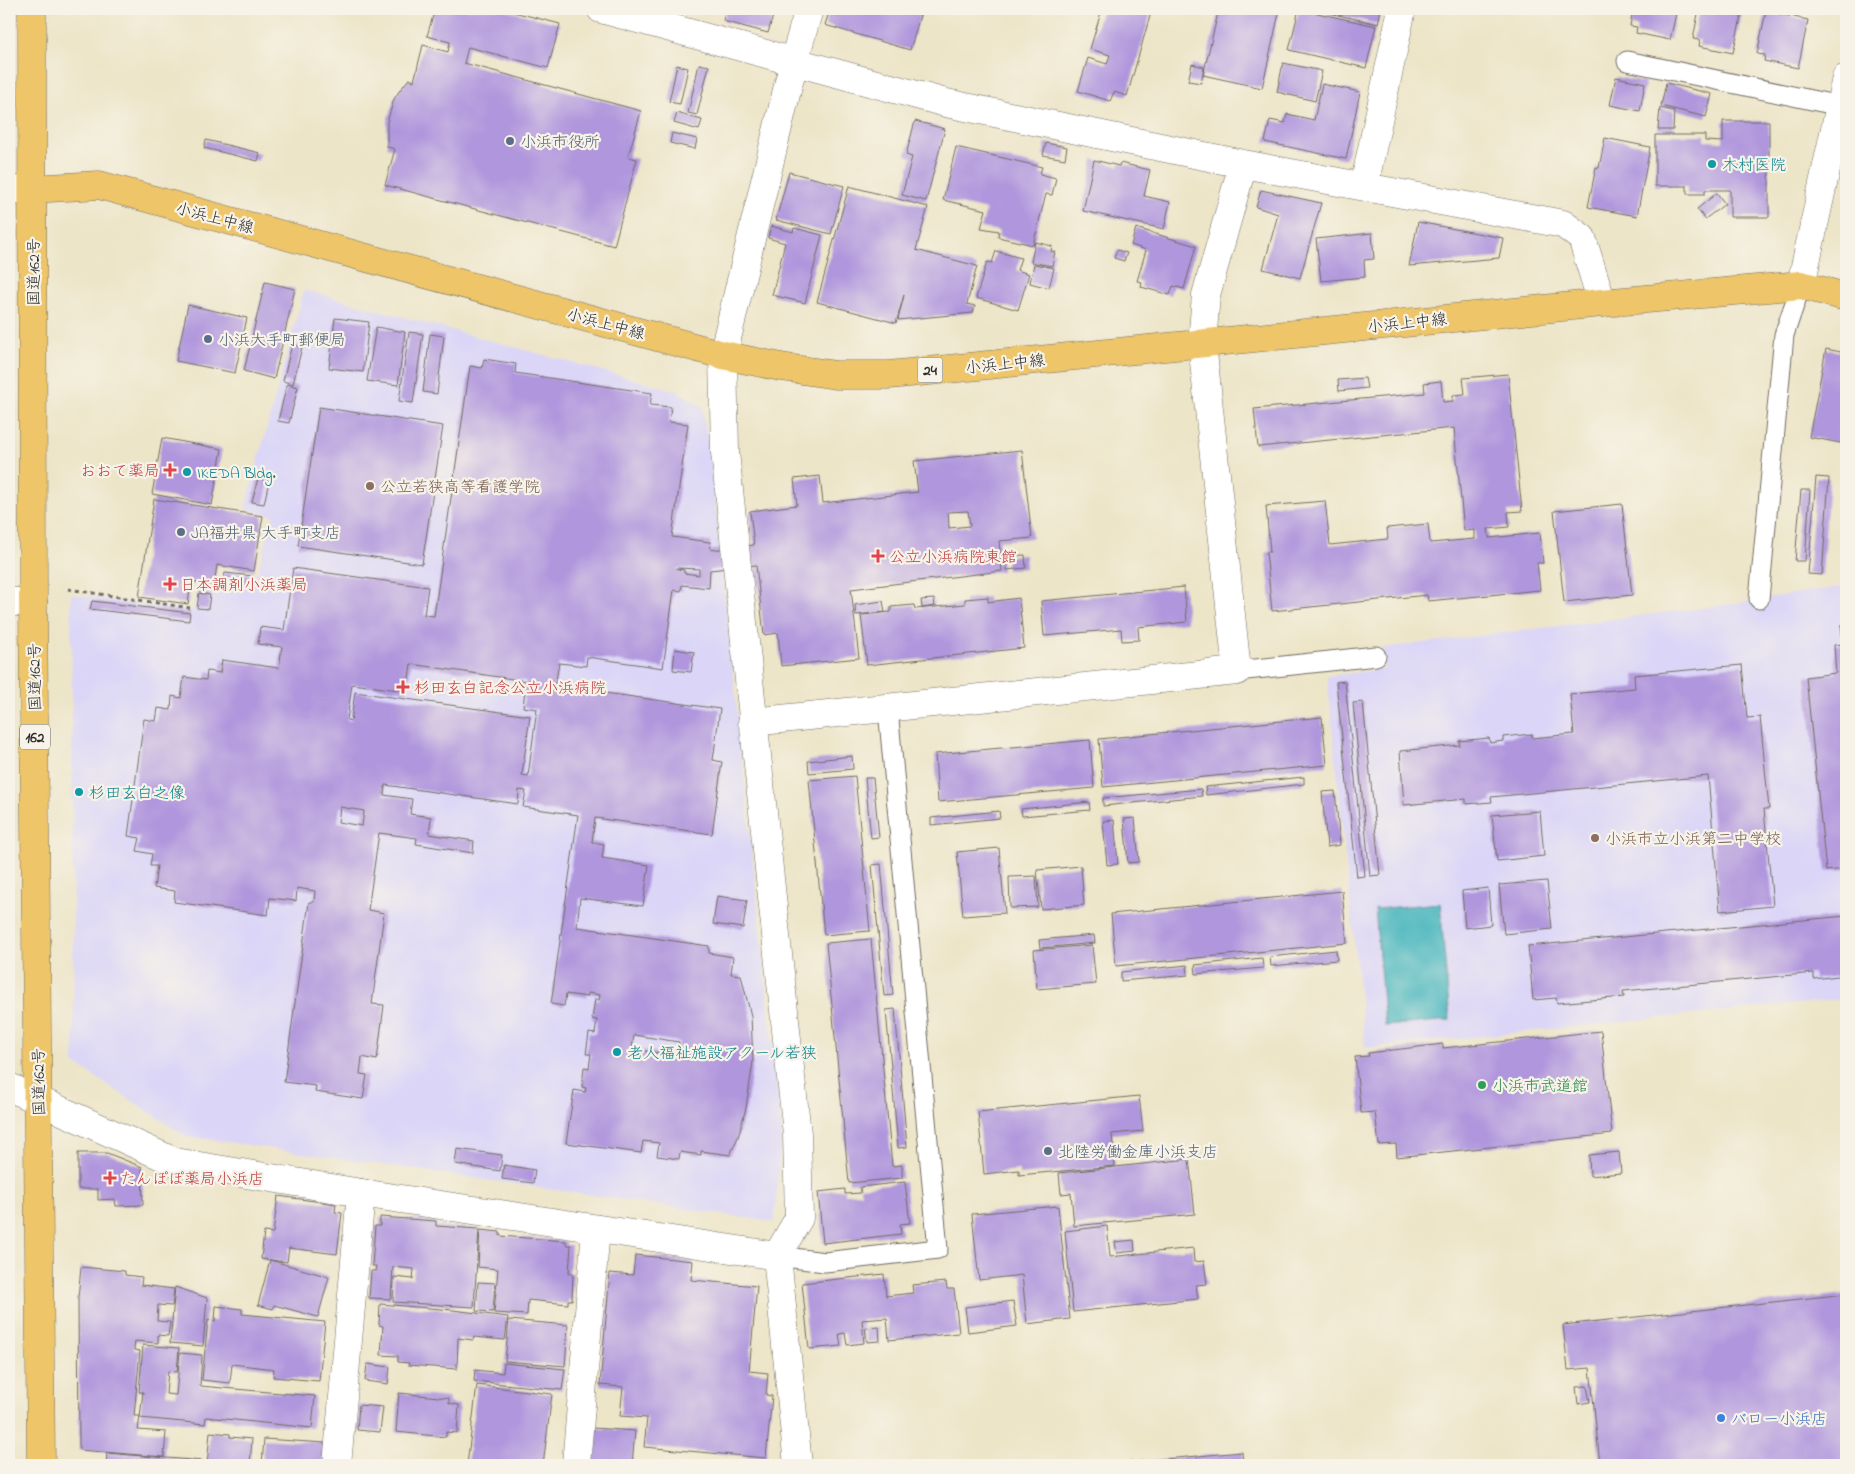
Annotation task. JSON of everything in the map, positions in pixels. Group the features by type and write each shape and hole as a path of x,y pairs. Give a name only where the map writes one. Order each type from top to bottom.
{"main road":[{"name":"国道162号","path":"32,9 21,190 21,602 39,1100 41,1465"},
{"name":"小浜上中線","path":"21,190 99,185 723,355 780,367 836,374 889,374 1602,303 1801,286 1846,297"}],"street":[{"path":"601,9 946,103 1242,164 1563,224 1582,238 1602,303"},
{"path":"798,1465 778,1256 798,1218 797,1134 725,452 723,355 794,61 809,9"},
{"path":"1364,186 1402,9"},
{"path":"1801,286 1846,78"},
{"path":"752,722 1237,671 1202,343 1206,295 1242,164"},
{"path":"9,1088 175,1162 361,1193 778,1256"},
{"path":"338,1465 361,1193"},
{"path":"576,1465 596,1229"}],"lane":[{"path":"1627,61 1840,106"},
{"path":"1759,599 1784,335 1801,286"},
{"path":"1237,671 1376,656"},
{"path":"778,1256 825,1262 938,1249 888,709"}],"path":[{"path":"68,589 190,608"}],"shaded area":[{"name":"杉田玄白記念公立小浜病院","path":"304,290 677,391 702,406 710,457 782,1133 774,1222 186,1136 74,1063 71,594 193,611 198,590 218,593 223,570 257,574 274,516 245,509"},
{"name":"小浜市立小浜第二中学校","path":"1846,586 1846,999 1365,1048 1327,676 1384,669 1382,648 1716,606"}],"water":[{"path":"1440,903 1450,1020 1385,1026 1375,909"}],"building":[{"name":"小浜市役所","path":"435,9 502,9 560,24 548,68 468,47 464,63 641,111 628,157 637,159 614,246 385,185 395,149 387,147 387,122 394,99 409,79 414,81 423,45 448,52 450,42 427,36"},
{"path":"726,9 775,9 768,33 723,21"},
{"path":"830,9 922,9 910,50 825,25"},
{"path":"1102,9 1152,9 1127,96 1114,92 1110,101 1078,91 1088,58 1107,64 1110,55 1090,49"},
{"path":"1219,9 1280,9 1262,88 1203,75"},
{"path":"1299,9 1376,26 1366,68 1289,50"},
{"path":"1329,9 1381,9 1378,24 1329,13"},
{"path":"1633,9 1677,9 1670,40 1636,33 1637,27 1630,26"},
{"path":"1699,9 1743,9 1733,53 1699,46 1700,40 1693,39"},
{"path":"1766,11 1808,20 1798,68 1764,61 1765,55 1757,54"},
{"path":"1283,63 1322,71 1315,101 1277,92"},
{"path":"699,64 709,66 697,115 688,113"},
{"path":"1192,64 1204,67 1201,83 1188,81"},
{"path":"677,65 688,68 680,104 669,102"},
{"path":"1616,77 1645,83 1640,111 1610,105"},
{"path":"1666,83 1712,94 1706,117 1661,106"},
{"path":"1322,84 1360,92 1346,159 1265,142 1270,120 1285,123 1287,114 1314,120"},
{"path":"1660,108 1674,111 1673,130 1658,130"},
{"path":"677,113 702,120 699,130 674,123"},
{"path":"915,121 945,129 926,201 902,195 912,157 906,155"},
{"name":"木村医院","path":"1723,121 1769,121 1769,217 1730,217 1730,190 1705,190 1705,194 1687,194 1687,186 1655,186 1655,135 1705,135 1705,141 1723,142"},
{"path":"672,133 697,139 695,149 670,143"},
{"path":"1605,138 1650,147 1637,216 1588,207 1596,167 1599,168"},
{"path":"206,140 260,153 258,161 204,148"},
{"path":"1046,143 1067,147 1065,159 1043,155"},
{"path":"956,147 1042,167 1040,174 1056,178 1052,195 1046,194 1033,245 998,237 999,231 981,228 986,210 943,200"},
{"path":"1094,160 1119,166 1120,163 1150,170 1144,196 1170,202 1164,229 1083,211"},
{"path":"789,172 844,186 831,234 776,220"},
{"path":"849,186 928,207 916,250 977,266 967,304 975,306 973,313 898,320 904,295 896,323 817,302"},
{"path":"1261,190 1321,203 1300,278 1263,269 1278,214 1256,207"},
{"path":"1717,193 1725,204 1705,219 1697,209"},
{"path":"1418,222 1503,238 1499,258 1409,266"},
{"path":"771,226 793,232 794,228 822,235 805,303 772,295 785,243 768,238"},
{"path":"1136,228 1196,246 1184,289 1173,286 1170,295 1141,287 1142,282 1137,281 1146,250 1131,245"},
{"path":"1372,233 1374,259 1364,260 1365,277 1321,281 1316,239"},
{"path":"1035,242 1052,246 1051,251 1055,252 1052,266 1031,262"},
{"path":"1117,250 1127,253 1124,261 1114,258"},
{"path":"996,251 1021,258 1017,270 1029,274 1018,310 976,298 987,262 992,263"},
{"path":"1034,264 1054,268 1049,288 1030,283"},
{"path":"265,282 295,289 274,379 244,371"},
{"path":"188,305 247,318 235,373 176,361"},
{"path":"335,318 369,322 363,372 329,368"},
{"path":"376,327 405,332 398,385 367,381"},
{"path":"409,332 423,334 413,403 399,401"},
{"path":"430,334 444,336 437,394 423,392"},
{"path":"292,344 302,347 293,384 283,381"},
{"path":"1826,349 1846,353 1846,444 1809,437"},
{"path":"484,359 516,364 515,373 652,393 650,405 671,407 669,422 688,424 672,537 710,542 711,550 754,545 750,511 797,505 794,479 820,476 823,503 918,492 914,461 1022,450 1032,538 999,541 1002,571 851,589 859,658 781,666 778,633 764,635 756,565 710,570 709,588 682,585 681,591 674,590 663,668 587,657 586,666 559,663 555,686 720,709 713,760 722,762 712,834 595,818 592,842 604,844 602,858 649,865 643,906 580,898 577,927 709,946 709,953 733,957 731,974 741,975 751,1016 753,1062 746,1108 738,1137 730,1155 701,1151 701,1155 680,1152 679,1159 657,1156 659,1143 643,1141 641,1153 566,1143 574,1090 585,1092 586,1088 582,1087 584,1067 589,1068 591,1054 586,1054 589,1033 595,1034 597,1020 592,1019 595,999 599,1000 600,995 588,993 587,997 566,994 564,1006 551,1004 578,815 523,807 526,791 519,790 518,804 385,785 384,795 412,799 410,814 431,817 429,834 474,841 473,853 416,844 417,838 379,833 368,910 384,913 372,1004 384,1005 377,1060 362,1057 360,1074 367,1075 363,1099 315,1092 316,1086 284,1082 309,902 314,902 315,891 297,888 296,901 270,898 268,915 174,902 175,891 154,888 157,866 150,866 152,854 137,851 140,838 128,836 144,719 156,721 158,708 171,710 172,696 181,698 184,677 206,680 207,671 220,673 222,660 279,668 282,647 258,644 260,627 284,630 293,568 428,587 424,615 434,616 470,366 482,368","holes":["968,511 970,526 949,528 948,512","677,569 699,569 699,575 684,573 684,570","411,664 526,681 523,707 537,709 528,776 522,775 530,716 355,692 351,721 347,720 352,684 407,691","340,807 364,811 362,826 338,822","634,1035 679,1042 677,1056 632,1049"]},
{"path":"1508,374 1522,511 1508,512 1509,527 1488,529 1489,538 1540,533 1543,563 1537,563 1540,590 1428,601 1427,595 1272,611 1266,552 1270,552 1266,506 1325,501 1330,545 1388,539 1387,528 1428,524 1430,543 1475,539 1475,530 1464,531 1454,428 1258,447 1254,409 1425,393 1424,383 1441,381 1443,402 1453,401 1453,395 1465,394 1463,378"},
{"path":"1365,378 1367,388 1339,391 1338,380"},
{"path":"287,384 298,387 289,423 278,421"},
{"name":"公立若狭高等看護学院","path":"319,407 443,426 422,564 298,546"},
{"name":"IKEDA Bldg.","path":"162,438 222,449 212,505 152,494"},
{"path":"1816,477 1829,478 1822,575 1808,574"},
{"path":"258,478 269,481 264,504 252,502"},
{"path":"1801,490 1810,490 1805,561 1795,561"},
{"path":"154,499 263,516 254,571 217,565 214,585 191,582 188,604 139,597"},
{"path":"1622,504 1632,595 1564,602 1554,511"},
{"path":"1025,555 1026,568 1007,570 1006,556"},
{"path":"225,573 253,576 251,587 223,583"},
{"path":"1184,587 1187,622 1138,627 1139,640 1122,641 1121,629 1044,636 1041,601"},
{"path":"199,593 210,595 208,609 197,608"},
{"path":"988,597 988,602 1019,598 1024,648 867,665 861,615 891,612 891,607 914,605 915,609 965,604 965,599"},
{"path":"934,599 935,606 922,608 921,600"},
{"path":"92,601 190,613 189,621 90,609"},
{"path":"883,601 885,612 856,615 855,605"},
{"path":"1841,625 1846,625 1846,869 1826,871 1806,677 1836,673 1834,645 1843,644"},
{"path":"675,649 694,652 691,672 673,670"},
{"path":"1742,665 1747,718 1760,717 1769,809 1764,809 1773,906 1720,911 1708,776 1491,797 1492,802 1466,804 1466,799 1404,805 1400,751 1460,745 1459,741 1489,738 1490,743 1503,741 1503,737 1532,734 1532,738 1574,734 1570,694 1635,688 1634,675"},
{"path":"1345,681 1365,876 1357,877 1336,682"},
{"path":"1363,702 1380,875 1370,876 1353,703"},
{"path":"1322,717 1327,765 1103,787 1099,739"},
{"path":"1090,740 1094,788 938,802 935,754"},
{"path":"852,756 853,769 809,773 808,761"},
{"path":"855,776 870,931 824,935 809,780"},
{"path":"1304,777 1304,784 1206,795 1205,787"},
{"path":"865,778 873,778 879,837 871,838"},
{"path":"1201,789 1202,796 1103,806 1103,798"},
{"path":"1335,791 1340,845 1327,847 1322,792"},
{"path":"1089,802 1090,810 1022,816 1021,809"},
{"path":"999,811 1000,818 931,825 931,818"},
{"path":"1540,811 1544,856 1497,861 1492,815"},
{"path":"1135,818 1139,862 1128,863 1124,819"},
{"path":"1114,820 1118,864 1107,865 1103,821"},
{"path":"999,848 1005,913 963,916 957,852"},
{"path":"881,864 893,995 884,996 872,865"},
{"path":"1081,866 1084,905 1041,909 1037,870"},
{"path":"1036,876 1038,907 1010,908 1009,877"},
{"path":"1547,881 1552,929 1504,934 1499,885"},
{"path":"1488,888 1491,925 1465,928 1462,891"},
{"path":"1342,891 1347,943 1116,966 1111,914"},
{"path":"717,896 747,900 743,928 713,924"},
{"path":"1846,916 1846,975 1814,979 1814,973 1623,991 1624,997 1557,1003 1556,998 1533,1000 1528,946"},
{"path":"1094,935 1095,943 1040,948 1039,940"},
{"path":"871,939 892,1166 902,1165 902,1178 849,1183 826,943"},
{"path":"1092,945 1096,984 1037,989 1034,950"},
{"path":"1336,950 1337,960 1271,966 1270,957"},
{"path":"1262,958 1263,968 1196,974 1195,965"},
{"path":"1187,965 1188,975 1121,981 1121,972"},
{"path":"895,1009 907,1147 898,1148 886,1010"},
{"name":"小浜市武道館","path":"1601,1031 1612,1134 1397,1157 1396,1144 1379,1145 1375,1112 1361,1113 1355,1057 1369,1056 1368,1053 1443,1044 1443,1048"},
{"name":"北陸労働金庫小浜支店","path":"1139,1096 1143,1131 1112,1134 1115,1166 1019,1175 1019,1170 984,1174 978,1112"},
{"path":"457,1149 502,1155 500,1171 455,1164"},
{"path":"1619,1152 1621,1173 1590,1176 1589,1155"},
{"name":"たんぽぽ薬局小浜店","path":"78,1153 107,1153 142,1167 143,1205 116,1206 115,1199 98,1200 98,1189 78,1189"},
{"path":"1189,1159 1195,1214 1074,1226 1071,1193 1061,1194 1059,1173"},
{"path":"504,1165 535,1170 533,1183 502,1179"},
{"path":"905,1182 910,1223 900,1224 901,1234 823,1243 818,1192 845,1189 845,1194 861,1193 860,1187"},
{"path":"278,1196 336,1204 335,1212 342,1213 337,1254 289,1248 287,1262 261,1259 264,1232 273,1233"},
{"path":"1058,1206 1070,1319 1027,1324 1022,1275 979,1280 972,1214"},
{"path":"380,1217 436,1221 436,1226 479,1229 474,1307 393,1302 394,1277 413,1279 414,1269 393,1267 391,1299 369,1298 371,1271 375,1271 376,1266 372,1266 375,1226 380,1226"},
{"path":"1107,1226 1110,1257 1193,1248 1194,1262 1204,1261 1207,1284 1196,1285 1198,1299 1073,1312 1065,1231"},
{"path":"480,1230 500,1232 500,1236 566,1241 566,1245 571,1245 569,1273 573,1273 572,1300 568,1300 568,1304 528,1300 527,1315 494,1313 498,1269 478,1267"},
{"path":"1134,1240 1135,1251 1117,1253 1115,1242"},
{"path":"635,1255 693,1261 691,1280 757,1286 749,1371 768,1373 766,1395 772,1396 766,1458 644,1447 647,1418 620,1416 623,1387 600,1385 610,1273 633,1275"},
{"path":"270,1260 329,1277 318,1317 274,1305 273,1309 258,1305"},
{"path":"81,1267 125,1271 125,1275 142,1277 141,1285 174,1289 172,1306 158,1305 157,1321 170,1322 168,1336 158,1335 158,1343 135,1341 134,1350 140,1351 134,1416 140,1416 138,1430 166,1432 164,1457 79,1450 78,1298"},
{"path":"884,1274 886,1296 913,1293 912,1285 946,1282 947,1289 954,1289 959,1333 889,1340 887,1318 862,1320 864,1343 847,1345 845,1333 839,1334 841,1346 809,1349 802,1283"},
{"path":"478,1282 495,1283 493,1312 476,1311"},
{"path":"175,1287 207,1298 203,1346 170,1343"},
{"name":"バロー小浜店","path":"1846,1294 1846,1465 1600,1465 1590,1368 1568,1370 1563,1325"},
{"path":"1013,1301 1017,1326 968,1332 965,1307"},
{"path":"380,1304 508,1317 505,1340 474,1337 473,1340 458,1338 457,1369 408,1365 409,1363 398,1362 398,1356 381,1355 383,1326 379,1325"},
{"path":"216,1306 242,1309 242,1314 325,1322 319,1381 273,1377 274,1369 232,1364 230,1383 202,1380 208,1320 215,1321"},
{"path":"509,1320 568,1325 565,1366 505,1361"},
{"path":"879,1327 880,1341 867,1342 865,1328"},
{"path":"143,1345 179,1348 177,1372 168,1371 166,1394 176,1395 180,1353 202,1355 200,1386 315,1396 312,1428 206,1417 205,1424 140,1418 143,1392 139,1392"},
{"path":"504,1363 565,1369 562,1390 474,1381 475,1370 503,1373"},
{"path":"367,1364 390,1367 388,1384 365,1381"},
{"path":"477,1385 552,1394 543,1465 467,1465"},
{"path":"1587,1386 1590,1402 1578,1404 1576,1387"},
{"path":"399,1393 449,1398 449,1403 459,1405 457,1433 446,1432 446,1437 396,1432"},
{"path":"359,1405 383,1407 380,1432 357,1430"},
{"path":"592,1428 635,1431 632,1465 589,1465"},
{"path":"210,1432 230,1434 230,1437 252,1439 250,1465 207,1465"},
{"path":"264,1439 325,1443 323,1465 262,1465"},
{"path":"1242,1452 1243,1465 1110,1465 1110,1464"},
{"path":"107,1453 203,1461 202,1465 106,1465"}],"place":[{"name":"小浜市役所","path":"510,141"},
{"name":"木村医院","path":"1712,164"},
{"name":"小浜大手町郵便局","path":"208,339"},
{"name":"おおて薬局","path":"170,470"},
{"name":"IKEDA Bldg.","path":"187,472"},
{"name":"公立若狭高等看護学院","path":"370,486"},
{"name":"JA福井県 大手町支店","path":"181,532"},
{"name":"公立小浜病院東館","path":"878,556"},
{"name":"日本調剤小浜薬局","path":"170,584"},
{"name":"杉田玄白記念公立小浜病院","path":"403,687"},
{"name":"杉田玄白之像","path":"79,792"},
{"name":"小浜市立小浜第二中学校","path":"1595,838"},
{"name":"老人福祉施設アクール若狭","path":"617,1052"},
{"name":"小浜市武道館","path":"1482,1085"},
{"name":"北陸労働金庫小浜支店","path":"1048,1151"},
{"name":"たんぽぽ薬局小浜店","path":"110,1178"},
{"name":"バロー小浜店","path":"1721,1418"}]}
